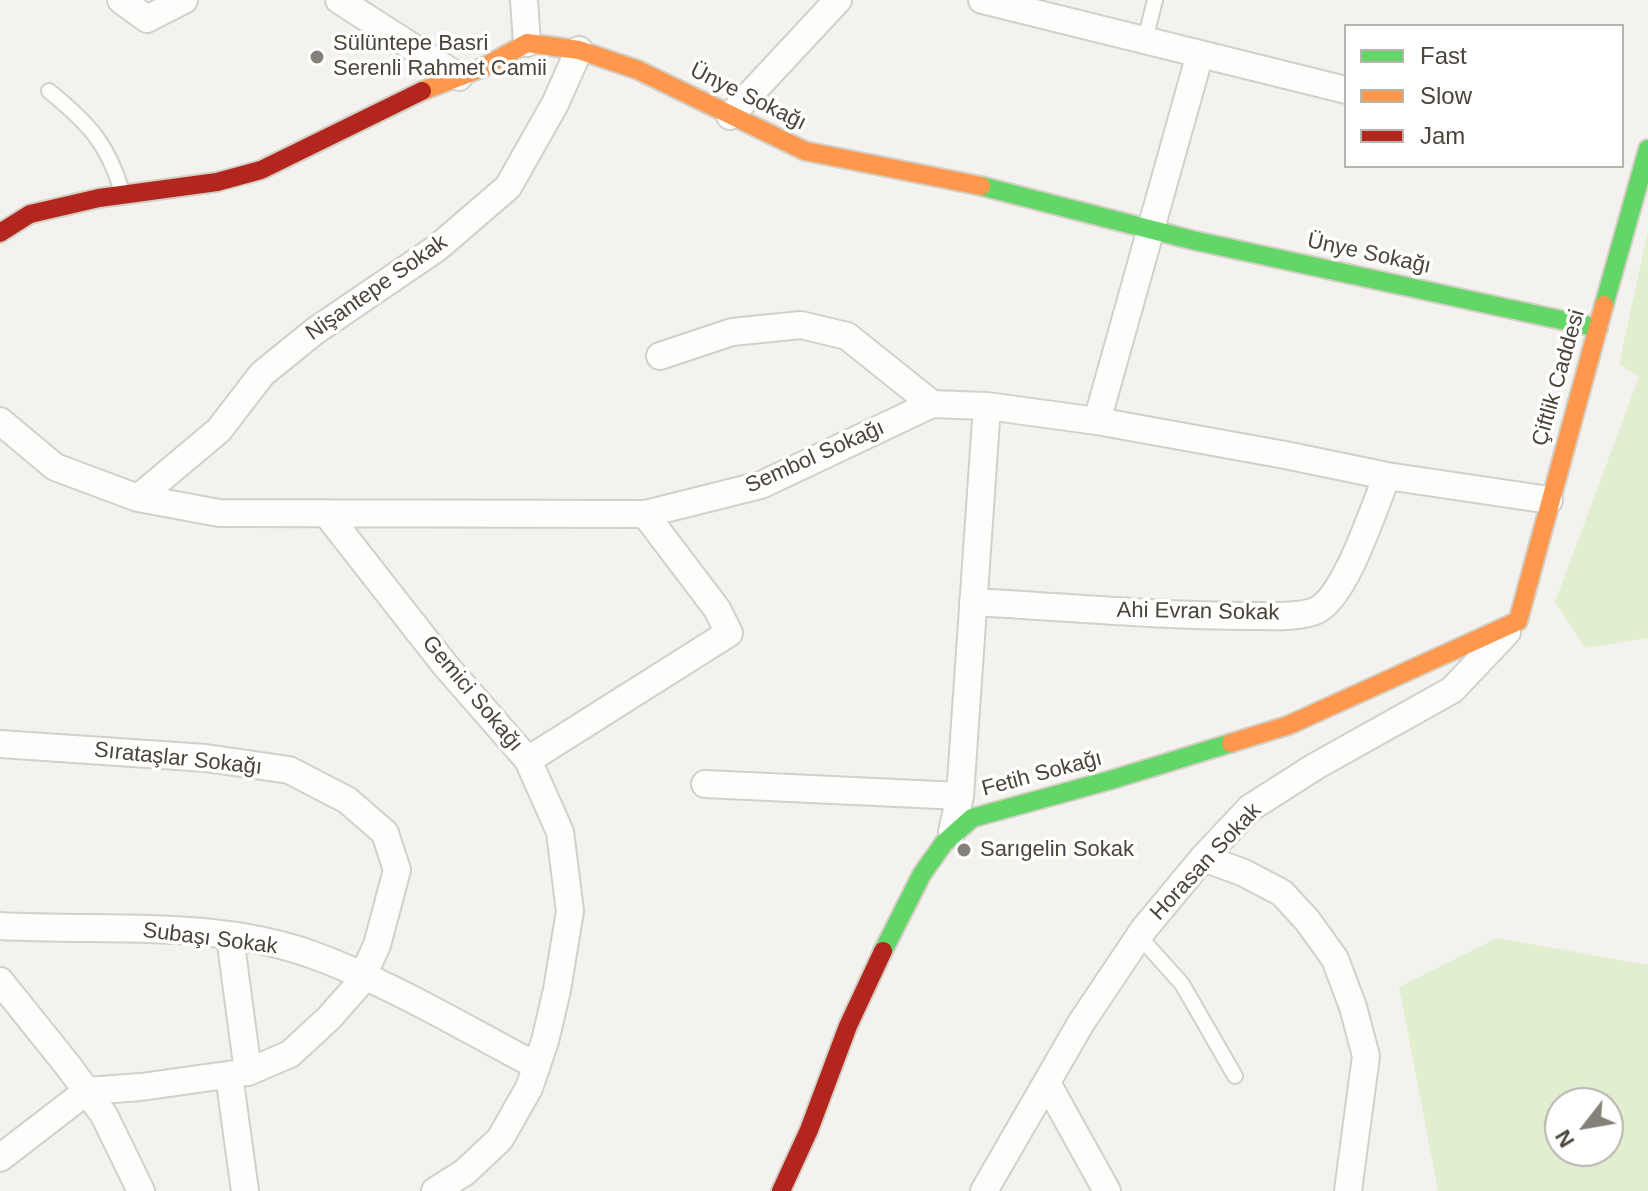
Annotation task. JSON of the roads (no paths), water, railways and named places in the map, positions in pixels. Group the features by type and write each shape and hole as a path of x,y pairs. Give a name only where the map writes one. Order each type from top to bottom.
{"street":[{"path":"121,0 147,19 184,0"},
{"path":"339,0 459,77"},
{"path":"0,233 30,214 99,198 217,182 261,170 527,43 524,0"},
{"path":"730,116 838,0"},
{"path":"982,0 1344,90"},
{"name":"Ünye Sokağı","path":"527,43 579,50 638,70 805,151 973,184 1192,240 1598,328"},
{"name":"Nişantepe Sokak","path":"138,498 219,430 262,374 315,331 437,248 508,187 555,104 579,50"},
{"path":"1097,421 1200,54"},
{"name":"Çiftlik Caddesi","path":"1518,621 1598,328 1639,156"},
{"path":"660,356 732,332 801,325 847,336 932,404"},
{"name":"Sembol Sokağı","path":"0,421 55,467 138,498 219,513 645,514 761,485 932,404 987,406 1097,421 1387,476 1549,500"},
{"path":"952,832 960,796 987,406"},
{"name":"Ahi Evran Sokak","path":"973,602 1221,616 1275,616 1316,611 1332,597 1343,581 1387,476"},
{"name":"Gemici Sokağı","path":"326,513 445,665 528,760 560,832 570,911 557,990 537,1066 529,1088 500,1139 465,1172 435,1191"},
{"path":"528,760 729,633 717,609 645,514"},
{"name":"Fetih Sokağı","path":"781,1191 802,1153 849,1025 897,919 925,869 952,832 972,818 1114,779 1289,725 1518,621"},
{"name":"Horasan Sokak","path":"984,1191 1081,1023 1139,936 1203,858 1250,808 1316,766 1452,690 1518,621"},
{"name":"Sırataşlar Sokağı","path":"0,744 206,758 289,770 347,800 385,833 397,870 377,945 363,976 329,1018 290,1054 238,1073 141,1087 87,1091"},
{"path":"705,784 960,796"},
{"path":"1203,858 1242,872 1282,893 1307,920 1335,959 1353,1007 1366,1056 1348,1191"},
{"name":"Subaşı Sokak","path":"0,926 164,929 230,937 312,954 363,976 537,1066"},
{"path":"230,937 245,1191"},
{"path":"0,981 104,1115 141,1191"},
{"path":"1047,1083 1107,1191"},
{"path":"0,1158 87,1091"}],"lane":[{"path":"1145,40 1155,0"},
{"path":"49,91 84,120 96,135 115,168 123,196"},
{"path":"1139,936 1182,984 1235,1076"}],"place":[{"name":"Sülüntepe Basri Serenli Rahmet Camii","path":"317,57"},
{"name":"Sarıgelin Sokak","path":"964,850"}]}
